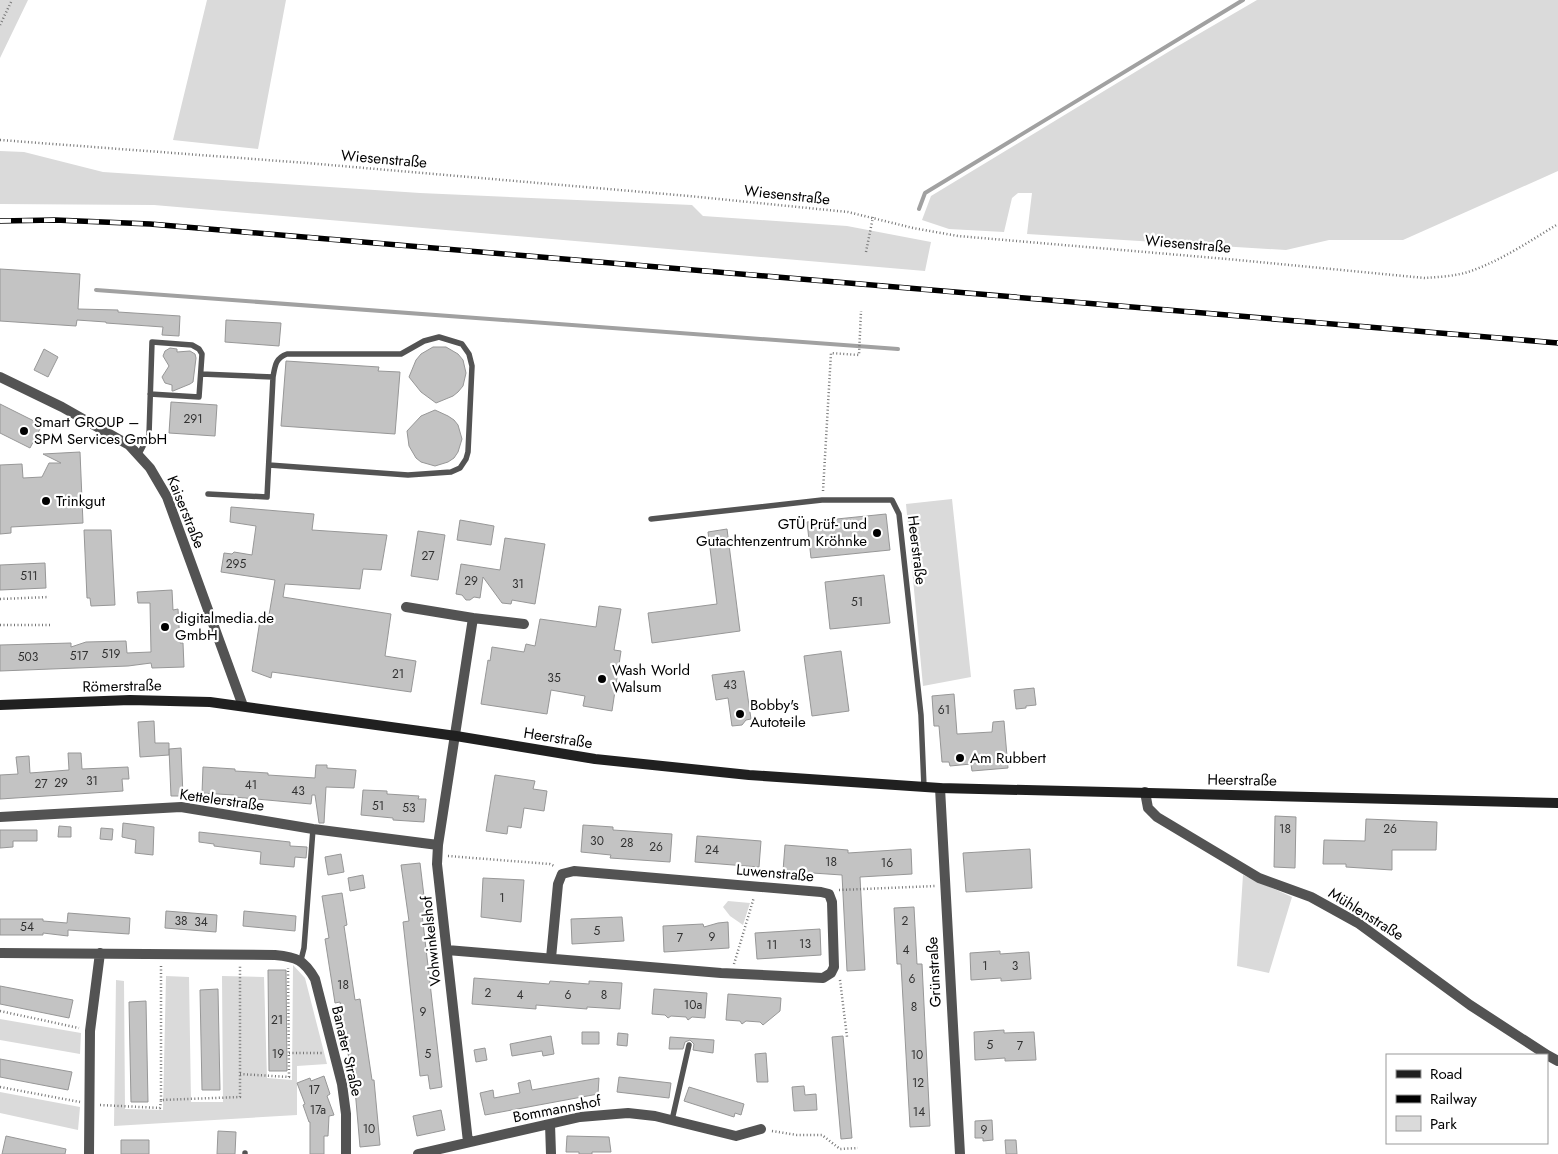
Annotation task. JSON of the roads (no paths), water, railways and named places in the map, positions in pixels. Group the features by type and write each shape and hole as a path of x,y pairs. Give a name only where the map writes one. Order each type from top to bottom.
{"main road":[{"name":"Römerstraße","path":"0,705 173,700 243,706"},
{"name":"Heerstraße","path":"243,706 456,736 595,759 749,775 940,788 1558,802"}],"street":[{"name":"Kaiserstraße","path":"0,377 120,438 139,454 150,468 166,497 243,706"},
{"path":"406,607 524,624"},
{"path":"456,736 473,618"},
{"name":"Vohwinkelshof","path":"456,736 437,864 468,1142"},
{"name":"Grünstraße","path":"940,788 960,1154"},
{"name":"Mühlenstraße","path":"1146,792 1148,808 1156,817 1259,878 1311,898 1358,923 1470,1005 1545,1054"},
{"name":"Kettelerstraße","path":"0,817 181,807 438,850"},
{"name":"Luwenstraße","path":"574,871 829,894 832,902 834,967 831,973 823,978 733,974 551,958 558,884 562,874 574,871"},
{"path":"447,950 551,958"},
{"path":"0,953 240,954 288,956 301,960"},
{"path":"89,1154 90,1031 100,953"},
{"name":"Banater Straße","path":"301,960 308,967 315,980 342,1084 346,1114 346,1154"},
{"name":"Bommannshof","path":"418,1154 580,1117 628,1113 654,1116 736,1136 761,1129"},
{"path":"550,1124 550,1154"}],"lane":[{"path":"208,494 267,497 273,377 277,360 282,356 287,354 401,354 424,341 439,337 462,344 469,354 472,366 468,452 460,468 450,472 408,475 269,465"},
{"path":"139,454 149,435 150,394 152,342 196,346 202,354 199,397 150,394"},
{"path":"201,374 273,377"},
{"name":"Heerstraße","path":"651,519 822,500 892,500 899,514 921,716 924,787"},
{"path":"301,960 304,948 313,829"},
{"path":"672,1120 688,1045"}],"waterway":[{"path":"919,209 925,193 1243,0"},
{"path":"96,290 898,349"}],"railway":[{"path":"0,221 55,220 150,224 1558,343"}],"place":[{"name":"Smart GROUP – SPM Services GmbH","path":"24,431"},
{"name":"Trinkgut","path":"46,501"},
{"name":"GTÜ Prüf- und Gutachtenzentrum Kröhnke","path":"877,533"},
{"name":"digitalmedia.de GmbH","path":"165,627"},
{"name":"Wash World Walsum","path":"602,679"},
{"name":"Bobby's Autoteile","path":"740,714"},
{"name":"Am Rubbert","path":"960,758"}]}
